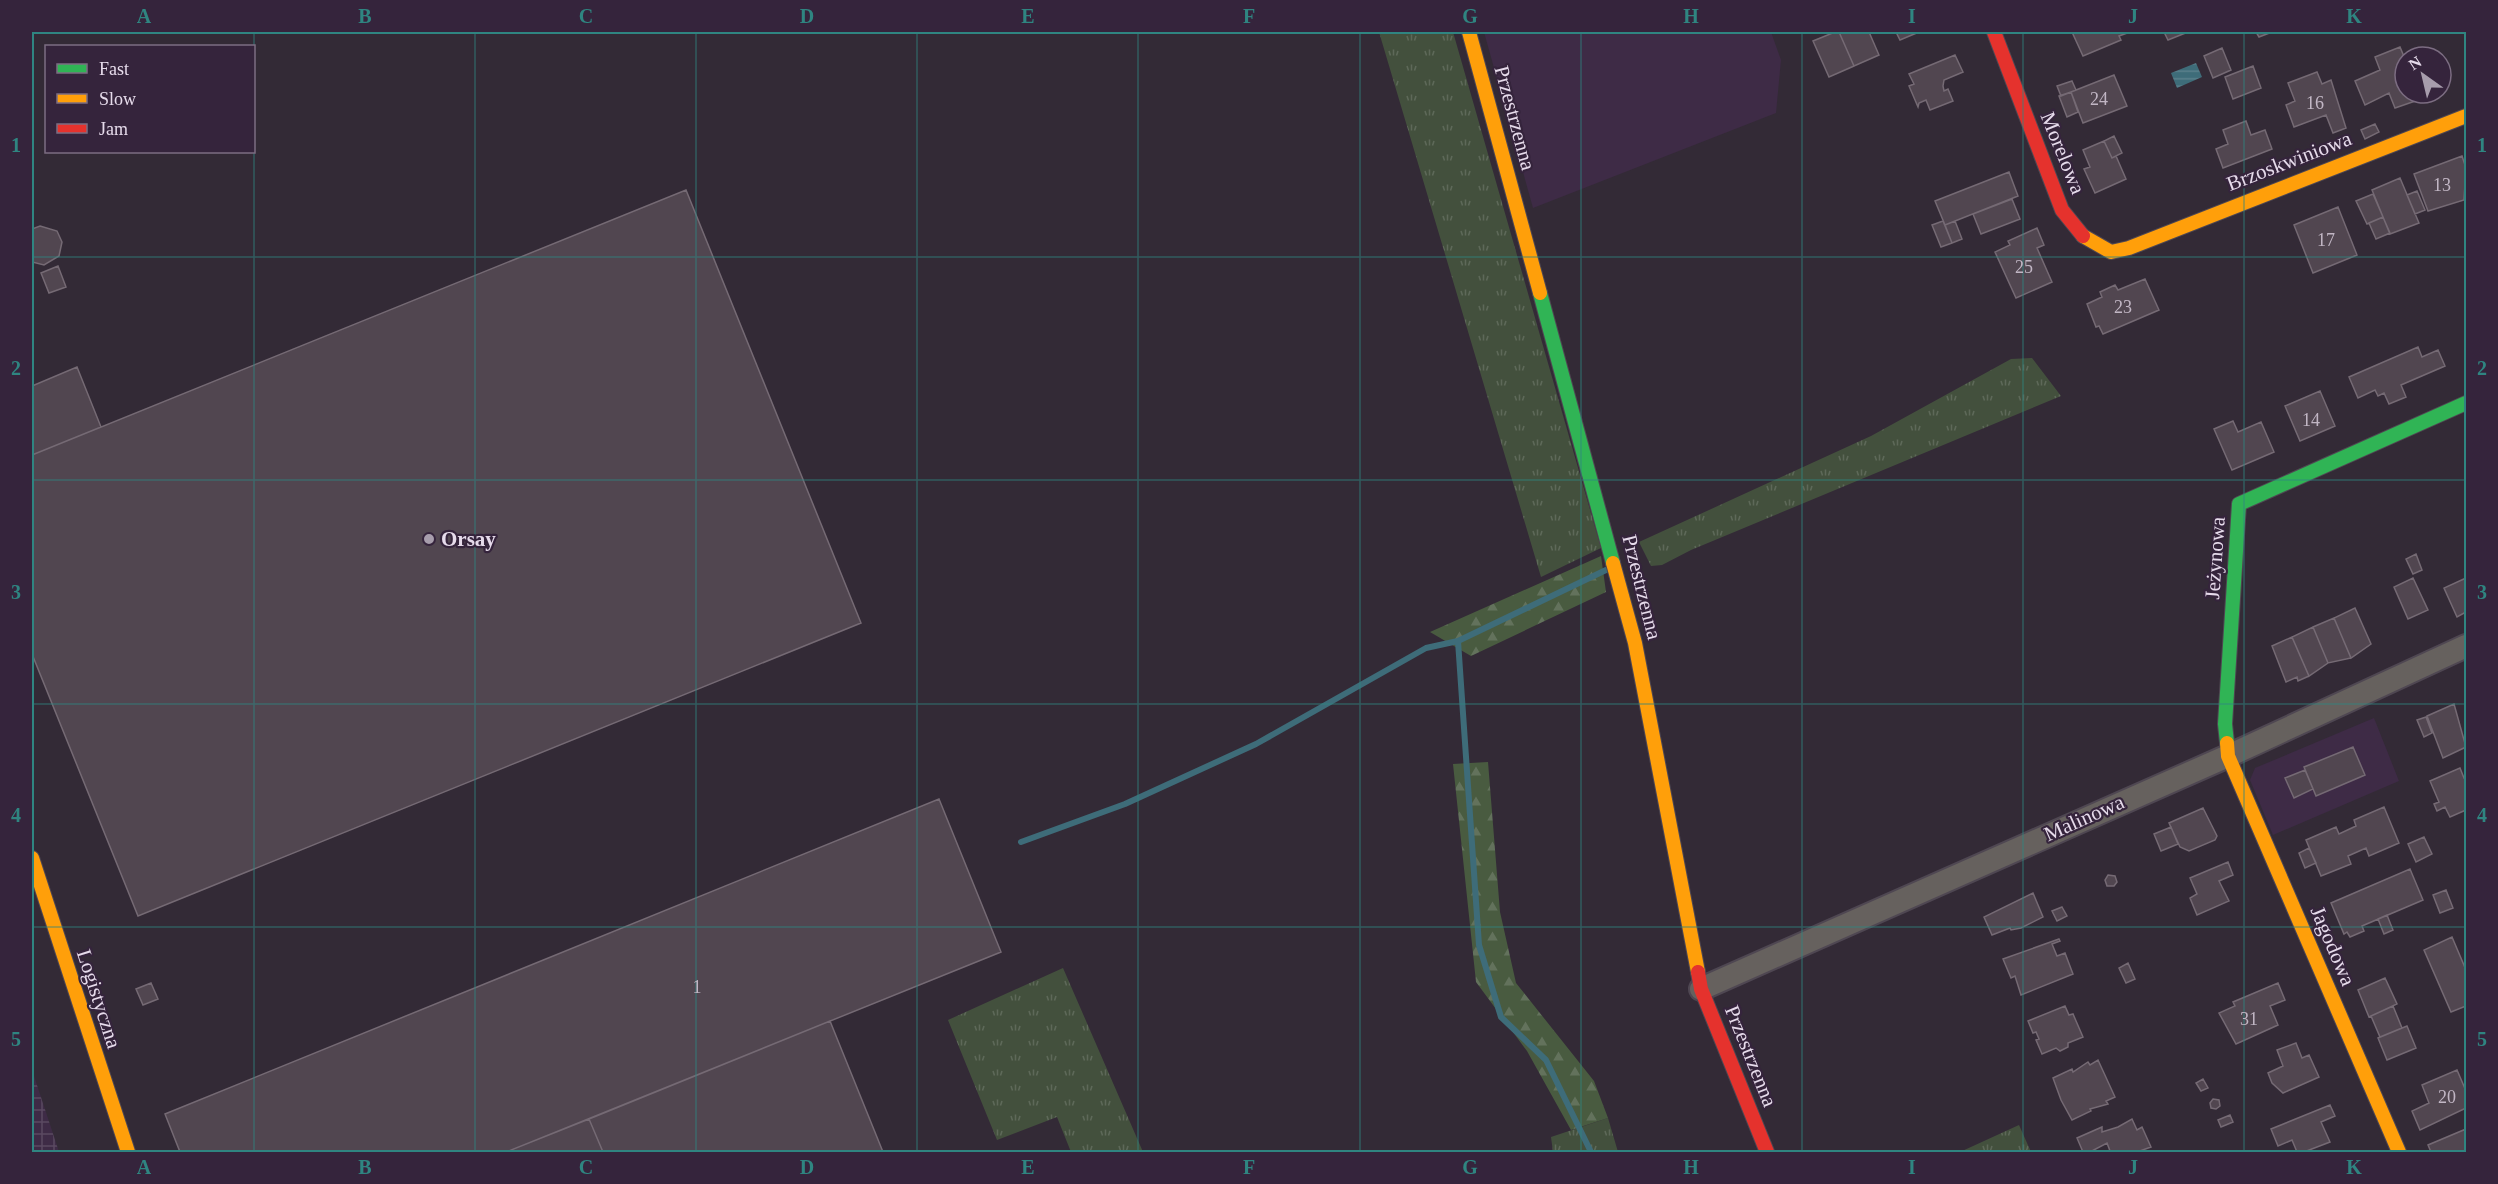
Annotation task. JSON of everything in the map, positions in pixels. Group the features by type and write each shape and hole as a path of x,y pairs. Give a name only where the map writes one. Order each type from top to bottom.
{"street":[{"name":"Przestrzenna","path":"1469,32 1635,643 1701,989 1767,1152"},
{"name":"Morelowa","path":"1994,32 2062,210 2073,227 2099,248 2111,252 2129,248"},
{"name":"Brzoskwiniowa","path":"2129,248 2466,116"},
{"name":"Jeżynowa","path":"2228,756 2225,724 2239,504 2466,403"},
{"name":"Malinowa","path":"1701,989 2228,756 2466,646"},
{"name":"Jagodowa","path":"2228,756 2399,1152"},
{"name":"Logistyczna","path":"32,858 128,1152"}],"shaded area":[{"path":"1484,32 1771,32 1781,60 1776,113 1533,208"},
{"path":"2374,718 2399,781 2273,835 2250,780 2255,768"},
{"path":"32,1070 59,1152 32,1152"}],"green space":[{"path":"1379,32 1453,32 1601,548 1541,577"},
{"path":"2032,358 2061,396 1691,550 1662,565 1651,566 1639,542 1871,436 2011,359"},
{"path":"1601,556 1606,592 1471,656 1430,632"},
{"path":"1488,762 1500,912 1516,983 1594,1081 1608,1118 1571,1130 1527,1051 1476,982 1453,764"},
{"path":"1063,968 1143,1152 1071,1152 1057,1117 997,1140 948,1020"},
{"path":"1608,1118 1618,1152 1553,1152 1551,1137"},
{"path":"2019,1125 2031,1152 1960,1152"}],"water":[{"path":"2196,63 2202,77 2177,88 2171,73"}],"building":[{"path":"1839,32 1854,66 1829,77 1813,41"},
{"path":"1839,32 1869,32 1879,55 1854,66"},
{"path":"1896,32 1919,32 1900,40"},
{"path":"2072,32 2130,32 2119,36 2121,40 2083,56"},
{"path":"2164,32 2188,32 2168,40"},
{"path":"2256,32 2272,32 2259,37"},
{"path":"2222,48 2231,70 2213,78 2204,56"},
{"path":"2393,50 2393,103 2389,93 2365,105 2355,81 2380,70 2375,57"},
{"path":"1955,55 1963,72 1944,80 1943,86 1944,91 1948,89 1953,101 1930,110 1926,100 1919,103 1918,107 1909,86 1914,84 1909,74"},
{"path":"2253,66 2261,88 2233,99 2225,77"},
{"path":"2317,72 2322,84 2331,80 2346,128 2333,133 2326,115 2294,127 2286,105 2295,101 2288,83"},
{"path":"2114,75 2127,106 2083,123 2071,92"},
{"path":"2072,81 2076,90 2061,96 2057,86"},
{"path":"2071,92 2078,112 2067,117 2059,96"},
{"path":"2246,121 2251,135 2265,130 2272,149 2223,168 2216,149 2228,144 2223,130"},
{"path":"2375,124 2379,132 2365,139 2361,130"},
{"path":"2114,136 2122,153 2112,158 2104,141"},
{"path":"2104,141 2112,158 2116,156 2126,179 2095,193 2084,169 2090,167 2083,150"},
{"path":"2462,156 2466,168 2464,200 2428,211 2414,174"},
{"path":"2009,172 2018,196 1945,225 1935,201"},
{"path":"2400,178 2419,223 2390,234 2372,190"},
{"name":"Orsay","path":"686,190 861,623 138,916 32,654 32,455"},
{"path":"2417,191 2425,210 2415,214 2407,195"},
{"path":"2373,194 2383,217 2367,224 2356,201"},
{"path":"2012,199 2020,219 1981,234 1973,214"},
{"path":"2338,207 2357,255 2313,273 2294,225"},
{"path":"2383,217 2390,233 2376,239 2369,223"},
{"path":"1943,221 1952,243 1941,247 1932,225"},
{"path":"1955,221 1962,239 1952,243 1945,225"},
{"path":"40,226 57,231 62,242 59,256 44,265 32,262 32,229"},
{"path":"2037,228 2044,245 2037,248 2052,282 2016,298 1995,252 2010,245 2008,241"},
{"path":"58,266 66,287 49,293 41,273"},
{"path":"2145,279 2159,310 2103,334 2099,326 2096,327 2087,304 2102,297 2100,292 2115,285 2118,290"},
{"path":"2418,347 2422,357 2438,350 2445,366 2401,385 2406,397 2389,404 2384,393 2378,396 2375,390 2358,398 2349,377"},
{"path":"77,367 101,427 32,455 32,386"},
{"path":"2320,391 2335,426 2300,441 2285,406"},
{"path":"2233,421 2238,432 2261,422 2274,452 2232,470 2214,429"},
{"path":"2416,554 2422,570 2413,574 2406,559"},
{"path":"2413,578 2428,610 2408,619 2394,587"},
{"path":"2466,578 2466,612 2457,617 2444,588"},
{"path":"2355,608 2371,644 2351,658 2334,618"},
{"path":"2334,618 2351,658 2328,663 2313,627"},
{"path":"2313,627 2328,663 2309,676 2292,637"},
{"path":"2292,637 2309,676 2298,681 2297,677 2286,682 2272,646"},
{"path":"2454,704 2466,747 2443,758 2427,716"},
{"path":"2426,717 2432,733 2424,737 2417,720"},
{"path":"2353,747 2365,775 2316,796 2304,767"},
{"path":"2460,768 2464,778 2466,777 2466,810 2450,817 2445,807 2437,811 2434,804 2439,802 2430,781"},
{"path":"2305,770 2313,789 2294,798 2285,778"},
{"path":"939,799 1001,952 506,1152 180,1152 165,1114"},
{"path":"2384,807 2399,843 2369,856 2366,848 2348,856 2351,864 2321,876 2306,840 2336,827 2339,834 2356,826 2354,820"},
{"path":"2203,808 2217,836 2215,840 2189,851 2180,847 2169,823"},
{"path":"2171,827 2178,844 2161,851 2154,834"},
{"path":"2424,837 2432,854 2416,862 2408,844"},
{"path":"2309,848 2316,863 2305,868 2299,853"},
{"path":"2228,862 2233,875 2219,881 2229,901 2197,915 2190,898 2197,894 2190,878"},
{"path":"2410,869 2423,900 2362,926 2364,931 2350,937 2347,932 2344,934 2331,903"},
{"path":"2108,875 2115,876 2117,882 2114,886 2107,886 2105,880"},
{"path":"2446,890 2453,908 2440,913 2433,895"},
{"path":"2033,893 2043,917 2021,928 2011,930 2010,928 1992,935 1984,917"},
{"path":"2062,907 2067,916 2057,921 2052,911"},
{"path":"2387,915 2393,930 2384,934 2378,919"},
{"path":"2452,937 2466,970 2466,1006 2451,1012 2424,950"},
{"path":"2059,939 2060,941 2052,944 2057,956 2065,953 2073,974 2021,995 2015,976 2011,978 2003,959"},
{"path":"2128,963 2135,979 2126,983 2119,968"},
{"path":"2385,978 2397,1004 2369,1017 2358,990"},
{"path":"151,983 158,999 143,1005 136,989"},
{"path":"2278,983 2285,1000 2270,1006 2278,1025 2236,1044 2219,1013 2235,1006 2233,1002"},
{"path":"2065,1006 2069,1015 2073,1014 2083,1037 2068,1043 2068,1047 2060,1051 2056,1048 2042,1054 2036,1040 2039,1039 2036,1032 2033,1033 2028,1021"},
{"path":"2393,1006 2402,1028 2380,1037 2371,1016"},
{"path":"830,1021 883,1152 603,1152 589,1119"},
{"path":"2407,1026 2416,1048 2387,1060 2378,1038"},
{"path":"2296,1043 2302,1058 2309,1055 2319,1077 2283,1093 2272,1083 2268,1073 2283,1066 2277,1050"},
{"path":"2098,1060 2115,1097 2106,1101 2108,1104 2090,1109 2091,1111 2072,1120 2053,1078 2072,1069 2073,1072 2088,1062 2090,1065"},
{"path":"2457,1070 2466,1091 2466,1108 2420,1130 2412,1111 2429,1103 2422,1085"},
{"path":"2203,1079 2208,1088 2201,1091 2196,1083"},
{"path":"2213,1099 2219,1100 2220,1106 2216,1109 2211,1108 2210,1103"},
{"path":"2330,1105 2335,1116 2321,1122 2330,1142 2304,1152 2297,1152 2292,1140 2278,1146 2271,1129"},
{"path":"2230,1115 2233,1122 2221,1127 2218,1120"},
{"path":"589,1119 603,1152 506,1152"},
{"path":"2132,1119 2137,1130 2142,1127 2151,1147 2137,1152 2108,1152 2110,1151 2107,1143 2090,1152 2083,1152 2077,1138 2102,1127 2102,1132 2118,1127"},
{"path":"2466,1129 2466,1152 2431,1152 2428,1145"}],"waterway":[{"path":"1591,1152 1546,1060 1501,1017 1479,945 1458,641 1606,570"},
{"path":"1021,842 1125,804 1256,744 1426,648 1458,641"}],"traffic: fast":[{"path":"1540,293 1613,563"},
{"path":"2227,743 2225,724 2239,504 2466,403"}],"traffic: slow":[{"path":"1469,32 1540,293"},
{"path":"2083,236 2111,252 2129,248 2466,116"},
{"path":"1613,563 1635,643 1698,972"},
{"path":"2227,743 2228,756 2399,1152"},
{"path":"32,858 128,1152"}],"traffic: jam":[{"path":"1994,32 2062,210 2083,236"},
{"path":"1698,972 1701,989 1767,1152"}],"place":[{"name":"Orsay","path":"429,539"}]}
